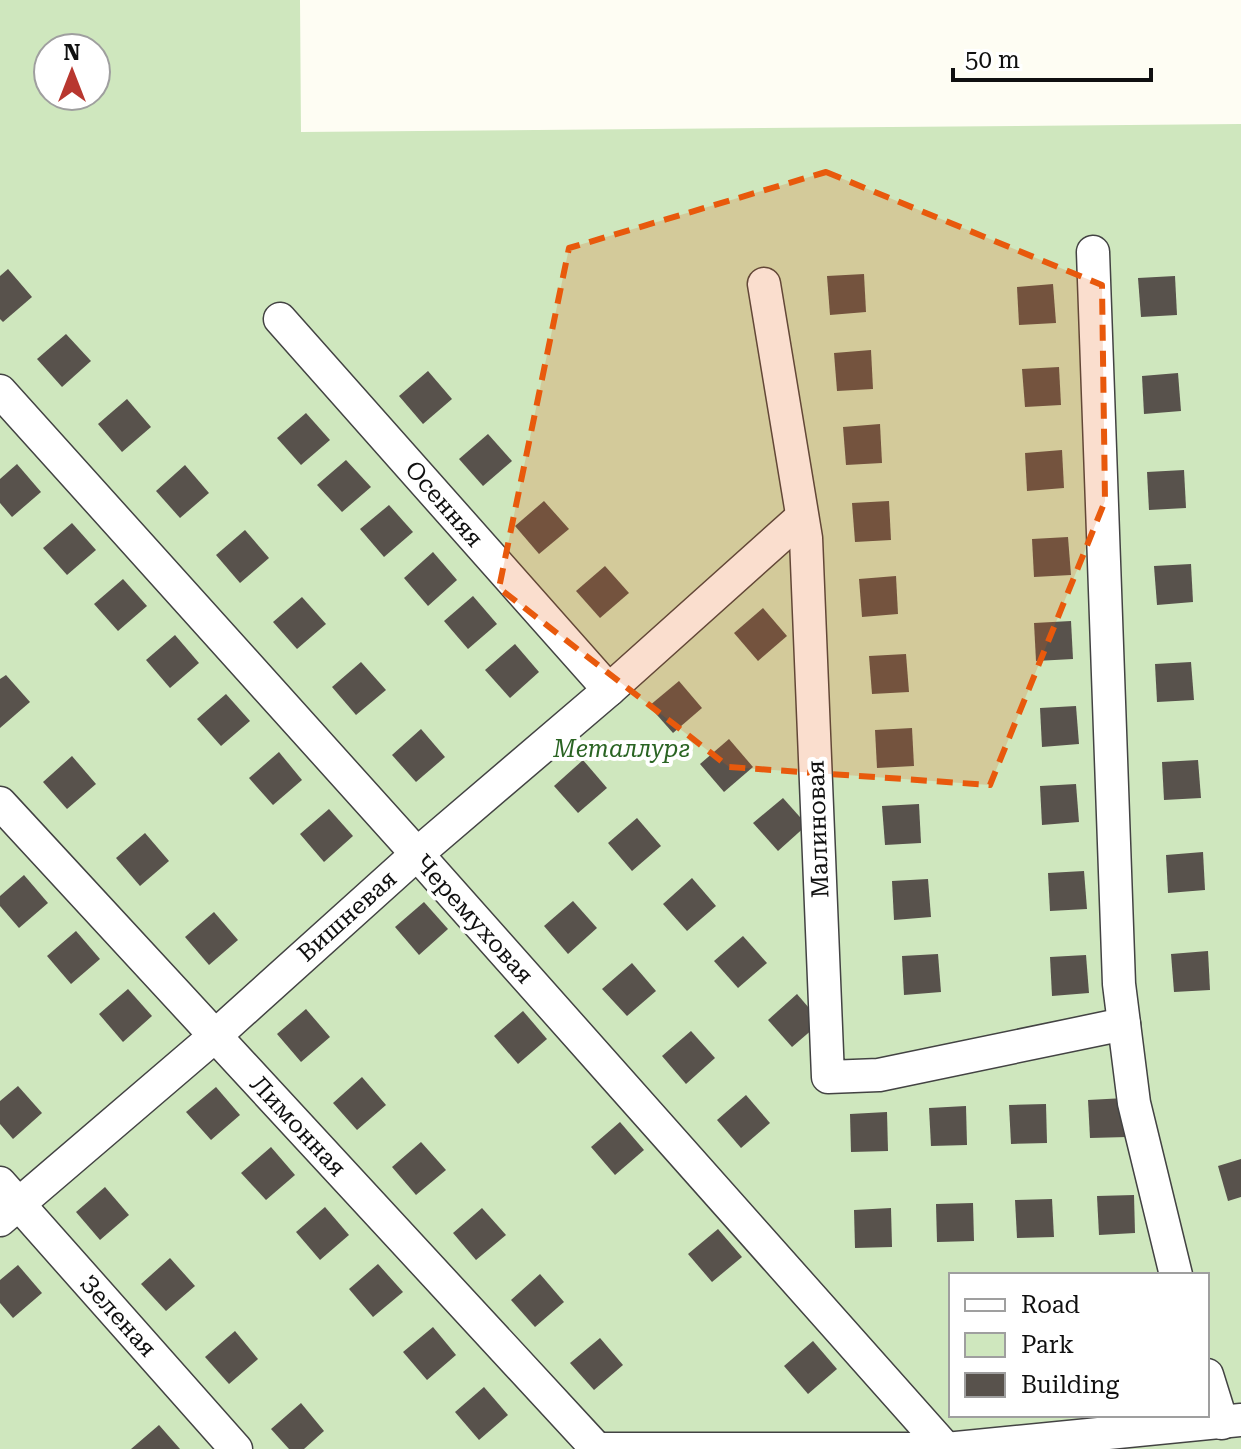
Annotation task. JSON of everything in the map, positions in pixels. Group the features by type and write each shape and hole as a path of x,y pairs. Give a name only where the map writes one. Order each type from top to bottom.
{"street":[{"path":"1093,252 1119,984 1134,1103 1176,1273"},
{"name":"Малиновая","path":"764,284 807,554 828,1077 879,1075 1124,1024"},
{"name":"Осенняя","path":"280,319 609,690"},
{"name":"Черемуховая","path":"0,391 946,1449"},
{"name":"Вишневая","path":"6,1202 215,1036 417,854 609,690 802,517"},
{"name":"Лимонная","path":"0,803 596,1449"},
{"name":"Зеленая","path":"6,1202 236,1449"},
{"path":"946,1449 1232,1422 1209,1379"},
{"path":"596,1449 922,1449"}],"highlighted area":[{"path":"826,172 1102,285 1105,501 990,785 729,767 499,588 569,248"}],"green space":[{"name":"Металлург","path":"0,0 300,0 301,132 1241,124 1241,1449 0,1449"}],"building":[{"path":"8,269 32,297 3,322 0,319 0,276"},
{"path":"864,274 866,312 830,315 827,276"},
{"path":"1175,276 1177,315 1141,317 1138,278"},
{"path":"1053,284 1056,323 1019,325 1017,287"},
{"path":"66,334 91,361 62,387 37,359"},
{"path":"871,350 873,389 837,391 834,353"},
{"path":"1059,367 1061,405 1025,407 1022,369"},
{"path":"428,371 452,399 423,424 399,396"},
{"path":"1178,373 1181,411 1144,414 1142,376"},
{"path":"127,399 151,427 122,452 98,424"},
{"path":"306,413 330,440 301,465 277,438"},
{"path":"880,424 882,463 846,465 843,427"},
{"path":"488,434 512,461 483,486 459,459"},
{"path":"1062,450 1064,488 1027,491 1025,453"},
{"path":"346,460 371,487 342,512 317,485"},
{"path":"17,464 41,492 12,517 0,503 0,479"},
{"path":"185,465 209,493 180,518 156,491"},
{"path":"1184,470 1186,508 1149,510 1147,472"},
{"path":"544,501 569,529 539,554 515,526"},
{"path":"889,501 891,540 855,542 852,503"},
{"path":"389,505 413,532 384,557 360,529"},
{"path":"72,523 96,550 67,575 43,548"},
{"path":"245,530 269,558 240,583 216,555"},
{"path":"1068,537 1071,575 1034,577 1032,539"},
{"path":"433,552 457,580 428,606 404,578"},
{"path":"1191,564 1193,602 1157,605 1154,566"},
{"path":"605,566 629,593 600,618 576,591"},
{"path":"896,576 898,614 862,617 859,579"},
{"path":"123,579 147,606 118,631 94,604"},
{"path":"473,596 497,624 468,649 444,621"},
{"path":"302,597 326,624 297,649 273,622"},
{"path":"763,608 787,636 758,661 734,633"},
{"path":"1071,621 1073,659 1036,661 1034,623"},
{"path":"175,635 199,663 170,688 146,660"},
{"path":"515,644 539,672 510,698 485,670"},
{"path":"906,654 909,692 872,694 869,656"},
{"path":"361,662 386,690 356,715 332,687"},
{"path":"1191,662 1194,700 1157,702 1155,664"},
{"path":"6,675 30,702 0,728 0,679"},
{"path":"679,681 702,708 673,733 649,706"},
{"path":"226,694 250,721 221,746 197,719"},
{"path":"1076,706 1079,744 1042,747 1040,708"},
{"path":"912,728 914,766 877,768 875,730"},
{"path":"421,729 445,757 416,782 392,755"},
{"path":"729,739 753,767 724,792 700,764"},
{"path":"279,752 302,780 273,805 249,778"},
{"path":"72,756 96,784 67,809 43,782"},
{"path":"583,760 607,788 578,813 554,786"},
{"path":"1198,760 1201,798 1164,800 1162,762"},
{"path":"1076,784 1079,822 1042,825 1040,786"},
{"path":"783,798 807,825 778,851 753,823"},
{"path":"919,804 921,843 885,845 882,806"},
{"path":"329,809 353,836 324,862 300,834"},
{"path":"637,818 661,846 632,871 608,843"},
{"path":"145,833 169,861 140,886 116,858"},
{"path":"1203,852 1205,890 1168,893 1166,855"},
{"path":"1084,871 1087,909 1050,911 1048,873"},
{"path":"24,875 48,903 19,928 0,906 0,896"},
{"path":"692,878 716,906 687,931 663,904"},
{"path":"928,879 931,917 894,920 892,881"},
{"path":"573,901 597,928 568,954 544,926"},
{"path":"424,902 448,929 419,955 395,927"},
{"path":"214,912 238,940 209,965 185,937"},
{"path":"76,931 100,959 71,984 47,956"},
{"path":"743,936 767,963 738,988 714,961"},
{"path":"1208,951 1210,990 1174,992 1171,954"},
{"path":"938,954 941,992 904,995 902,956"},
{"path":"1086,955 1089,993 1052,996 1050,957"},
{"path":"632,963 656,991 627,1016 602,989"},
{"path":"128,989 152,1016 123,1042 99,1014"},
{"path":"797,994 821,1022 792,1047 768,1020"},
{"path":"306,1009 330,1037 301,1062 277,1034"},
{"path":"523,1011 547,1039 518,1064 494,1036"},
{"path":"691,1031 715,1058 686,1084 662,1056"},
{"path":"362,1077 386,1105 357,1130 333,1103"},
{"path":"18,1086 42,1113 13,1139 0,1124 0,1101"},
{"path":"216,1087 240,1115 211,1140 186,1112"},
{"path":"746,1095 770,1123 741,1148 717,1120"},
{"path":"1125,1098 1127,1137 1090,1138 1088,1100"},
{"path":"1046,1104 1047,1143 1011,1144 1009,1105"},
{"path":"966,1106 967,1145 931,1146 929,1108"},
{"path":"887,1112 888,1151 851,1152 850,1114"},
{"path":"620,1122 644,1150 615,1175 591,1147"},
{"path":"421,1142 446,1170 416,1195 392,1167"},
{"path":"271,1147 295,1175 266,1200 241,1173"},
{"path":"1241,1159 1241,1197 1228,1201 1218,1166"},
{"path":"105,1187 129,1215 100,1240 76,1212"},
{"path":"1134,1195 1135,1233 1099,1235 1097,1196"},
{"path":"1052,1199 1054,1237 1017,1238 1015,1200"},
{"path":"973,1203 974,1241 937,1242 936,1204"},
{"path":"325,1207 349,1235 320,1260 296,1232"},
{"path":"482,1208 506,1235 476,1260 453,1233"},
{"path":"891,1208 892,1247 855,1248 854,1210"},
{"path":"718,1229 742,1257 712,1282 688,1254"},
{"path":"170,1258 195,1286 166,1311 141,1284"},
{"path":"378,1264 403,1292 373,1317 349,1289"},
{"path":"18,1265 42,1293 13,1318 0,1303 0,1280"},
{"path":"540,1274 564,1302 535,1327 511,1300"},
{"path":"433,1327 456,1355 427,1380 403,1352"},
{"path":"235,1331 258,1359 229,1384 205,1357"},
{"path":"600,1338 623,1365 594,1390 570,1363"},
{"path":"813,1341 837,1369 808,1394 784,1366"},
{"path":"484,1387 508,1415 479,1440 455,1412"},
{"path":"301,1403 324,1431 304,1449 289,1449 271,1429"},
{"path":"159,1425 180,1449 131,1449"}]}
